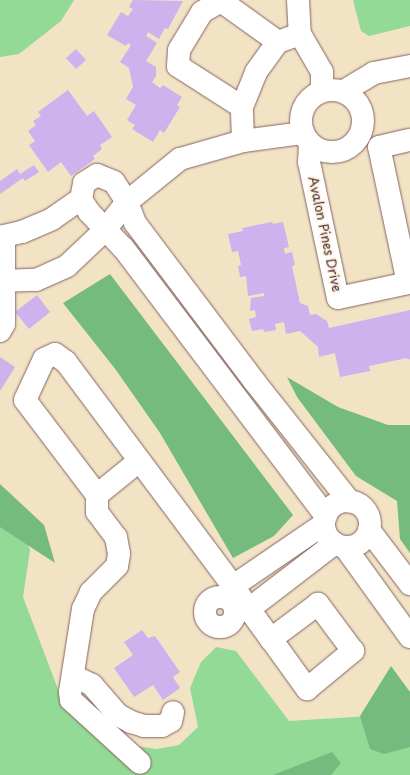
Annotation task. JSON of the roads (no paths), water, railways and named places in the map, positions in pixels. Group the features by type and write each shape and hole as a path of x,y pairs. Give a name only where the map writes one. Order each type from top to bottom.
{"street":[{"path":"298,0 300,34 322,72 322,91"},
{"path":"242,107 178,66 179,50 202,12 221,1 278,42"},
{"path":"243,141 242,107 256,72 278,42 300,34"},
{"path":"344,92 374,73 410,66"},
{"path":"333,89 344,92 356,101 363,114 361,134 348,148 338,152 318,150 306,139 300,123 301,113 305,103 312,96 322,91 333,89"},
{"path":"2,282 36,280 67,266 105,230 127,202 180,159 243,141 306,139"},
{"name":"Avalon Pines Drive","path":"306,139 338,298 408,283 379,147"},
{"path":"355,142 379,147 410,140"},
{"path":"0,331 4,324 2,282 4,236 22,232 52,219 81,199 84,183 97,175 114,182 127,202 135,223 254,381 350,502"},
{"path":"81,199 105,230 123,248 325,520 326,535 340,545 410,637"},
{"path":"140,763 71,700 70,692 83,610 91,592 117,566 119,554 116,537 97,512 97,495 26,400 44,359 55,354 66,362 239,599 271,640"},
{"path":"97,495 139,460"},
{"path":"350,502 357,504 368,515 369,530 365,538 360,543 353,547 340,545 239,599 325,520 331,508 336,504 350,502"},
{"path":"369,530 410,584"},
{"path":"73,676 92,685 118,715 131,722 144,726 162,726 171,721 173,712"}]}
